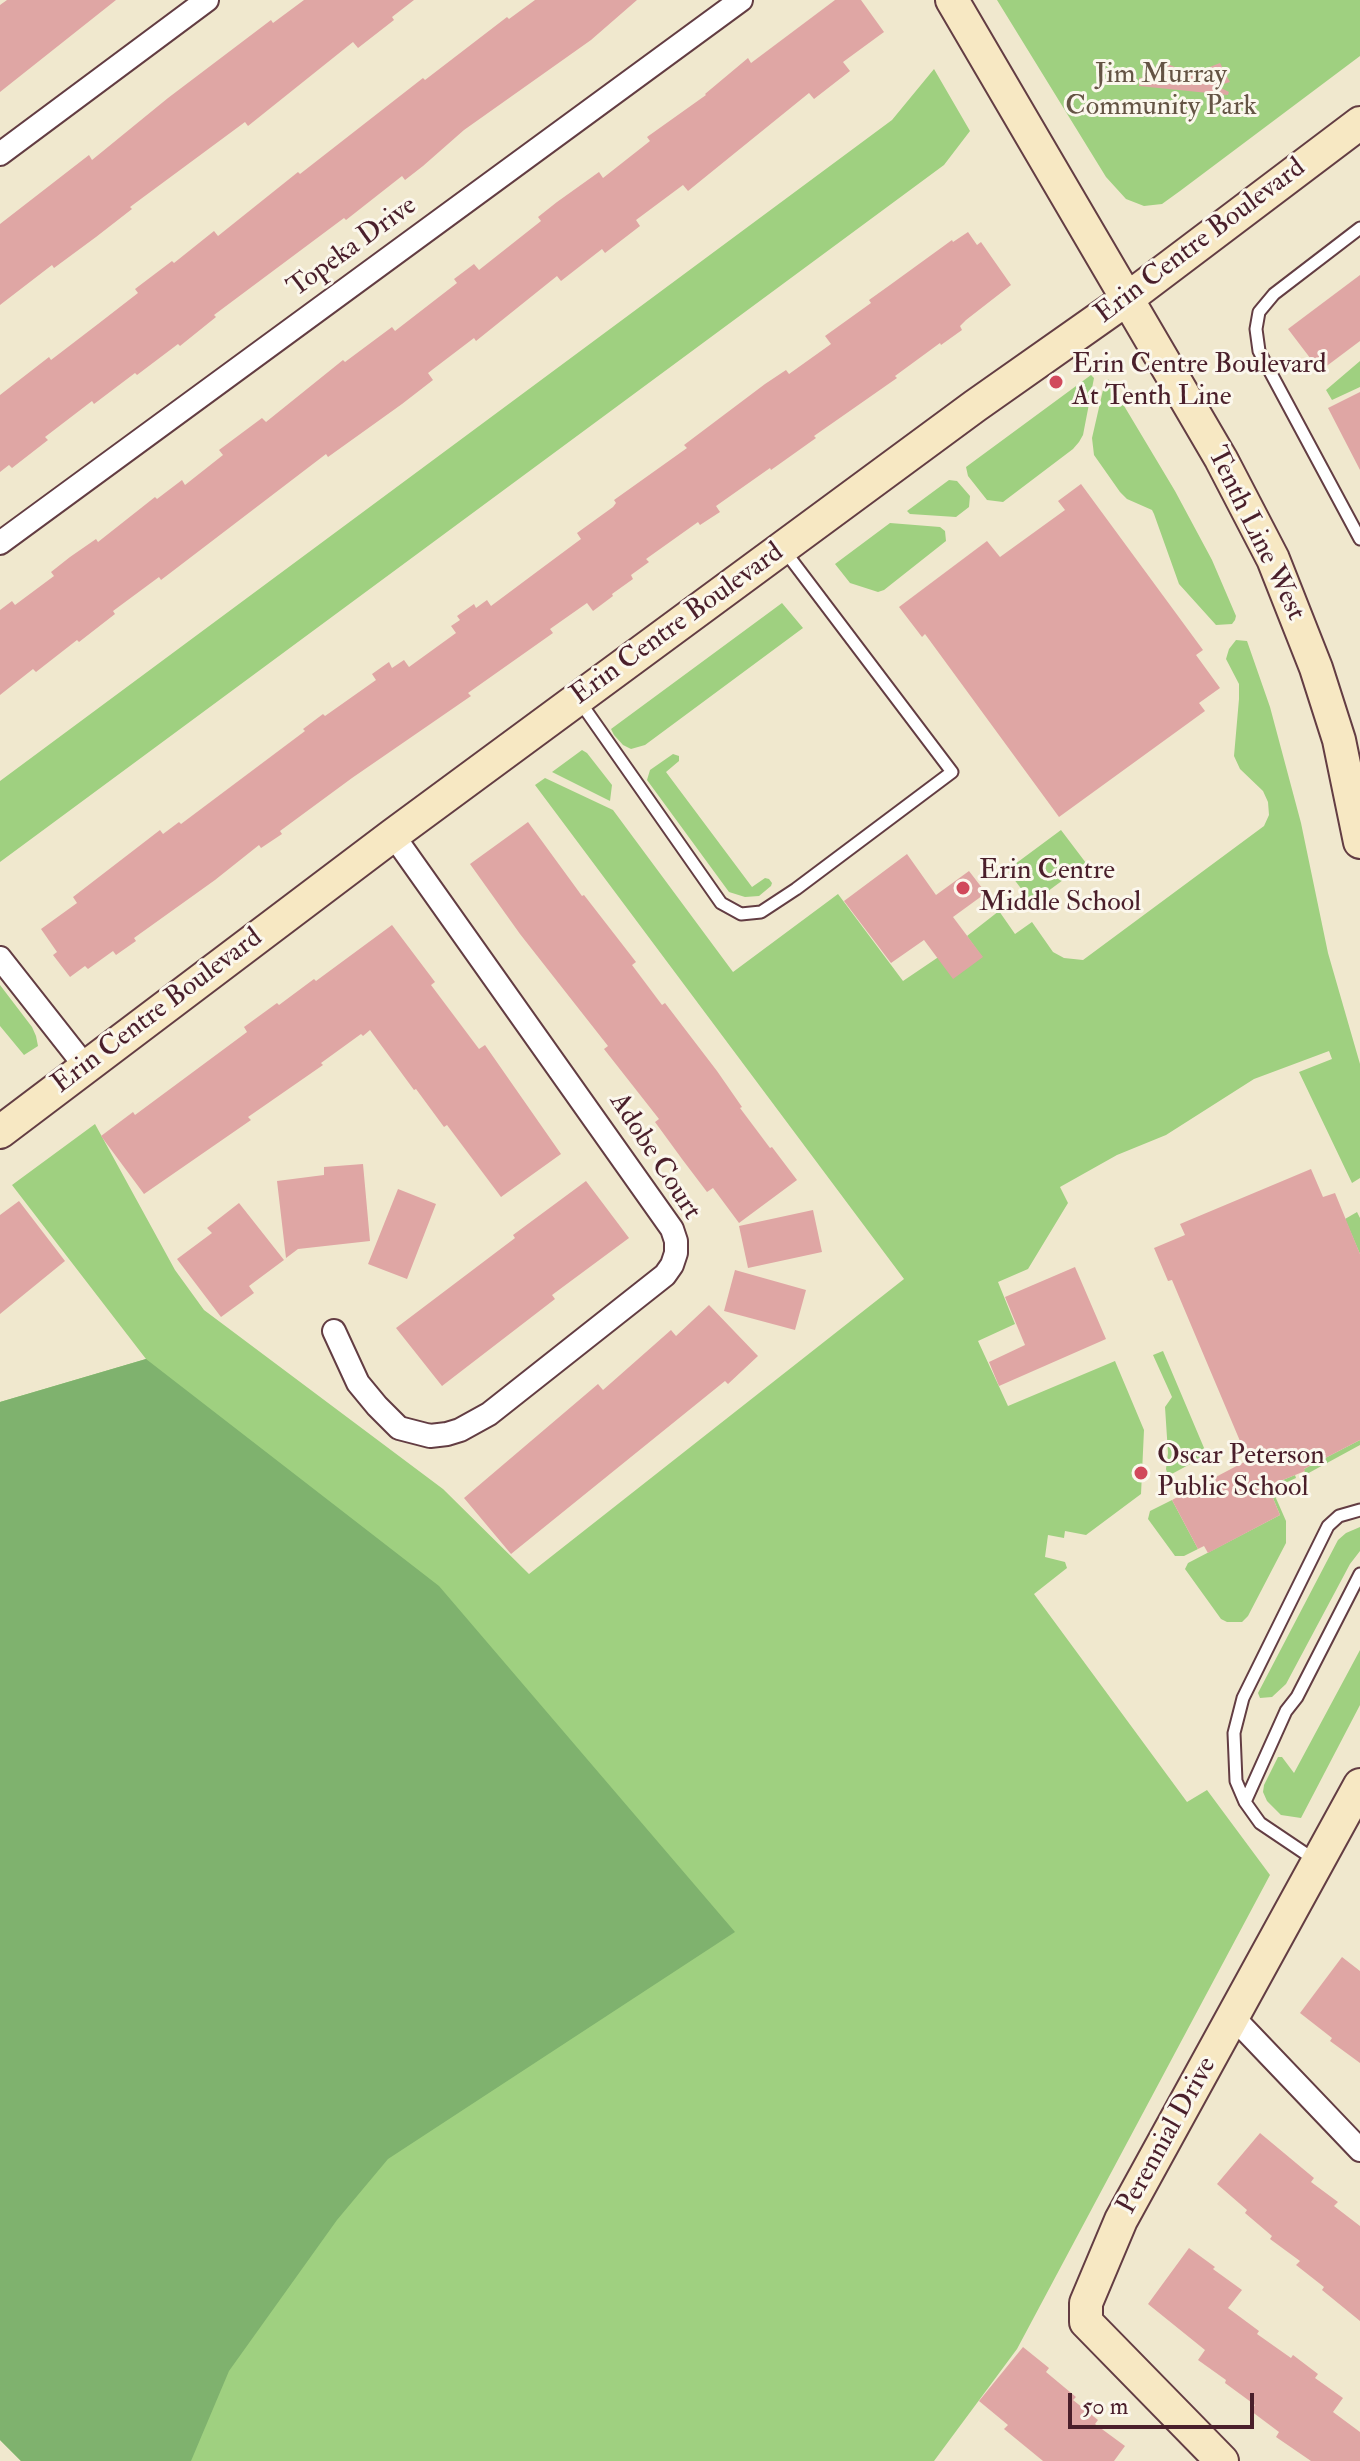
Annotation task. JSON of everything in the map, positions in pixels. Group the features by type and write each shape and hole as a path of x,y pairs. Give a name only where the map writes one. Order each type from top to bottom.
{"street":[{"path":"0,154 207,0"},
{"name":"Topeka Drive","path":"0,543 741,0"},
{"name":"Tenth Line West","path":"952,0 1221,459 1273,559 1344,737 1360,842"},
{"name":"Erin Centre Boulevard","path":"0,1132 393,835 975,406 1127,299 1360,123"},
{"name":"Adobe Court","path":"334,1331 358,1383 399,1428 430,1436 447,1434 489,1414 665,1275 676,1253 672,1229 393,835"},
{"path":"0,958 85,1066"},
{"name":"Perennial Drive","path":"1222,2461 1086,2322 1086,2303 1121,2220 1360,1785"},
{"path":"1233,2017 1360,2150"}],"lane":[{"path":"1360,228 1274,294 1259,312 1256,329 1259,351 1360,539"},
{"path":"578,699 721,903 741,914 761,912 796,889 952,772 782,548"},
{"path":"1318,1862 1260,1823 1245,1802 1236,1781 1234,1733 1243,1698 1328,1526 1339,1516 1360,1510"},
{"path":"1245,1802 1286,1711 1297,1697 1360,1574"}],"green space":[{"name":"Jim Murray Community Park","path":"997,0 1360,0 1360,56 1162,204 1144,206 1126,199 1106,177"},
{"path":"934,69 970,131 944,165 0,862 0,781 892,120"},
{"path":"1360,361 1360,387 1332,400 1326,390"},
{"path":"1091,375 1094,378 1079,442 1003,502 987,500 968,476 966,467"},
{"path":"1108,379 1212,560 1236,616 1232,624 1216,625 1179,584 1152,510 1127,499 1094,455 1092,438"},
{"path":"949,480 957,481 970,496 969,507 956,517 910,514 907,511"},
{"path":"890,523 940,527 945,531 946,541 884,590 878,592 850,583 835,564"},
{"path":"782,603 803,628 645,745 631,749 614,735 611,729"},
{"path":"1236,640 1247,641 1270,707 1301,823 1328,953 1360,1064 1360,1178 1352,1183 1299,1072 1332,1059 1329,1051 1254,1079 1166,1135 1117,1155 1060,1187 1068,1203 1028,1269 998,1282 1015,1324 978,1341 1008,1406 1115,1361 1144,1430 1141,1494 1086,1535 1065,1531 1064,1538 1048,1535 1045,1557 1065,1562 1067,1568 1034,1594 1187,1802 1207,1790 1270,1875 1017,2349 934,2461 21,2461 0,2440 0,1402 146,1359 12,1185 95,1124 175,1270 204,1310 443,1489 529,1574 904,1279 535,785 545,778 613,810 733,972 838,894 903,981 937,958 982,957 967,936 999,911 1015,934 1032,922 1053,952 1064,958 1083,960 1264,826 1269,815 1268,802 1263,791 1240,769 1234,756 1239,684 1226,659"},
{"path":"582,750 612,785 610,801 552,772"},
{"path":"673,754 679,756 679,761 666,772 752,887 765,878 772,883 759,896 745,897 729,892 647,780 650,770"},
{"path":"1061,830 1086,863 1032,903 1007,870"},
{"path":"0,985 36,1036 38,1046 24,1055 0,1026"},
{"path":"1357,1212 1360,1218 1360,1254 1345,1219"},
{"path":"1163,1351 1207,1455 1168,1476 1165,1407 1172,1397 1153,1355"},
{"path":"146,1359 439,1586 735,1932 388,2159 337,2220 229,2371 191,2461 21,2461 0,2440 0,1402"},
{"path":"1360,1440 1360,1445 1305,1475 1304,1469"},
{"path":"1295,1475 1296,1478 1272,1489 1286,1521 1286,1543 1248,1616 1242,1622 1227,1622 1221,1619 1185,1569 1188,1563 1280,1515 1268,1486"},
{"path":"1172,1500 1198,1549 1184,1556 1175,1556 1148,1519 1150,1511"},
{"path":"1360,1527 1360,1551 1350,1564 1286,1684 1272,1697 1260,1698 1258,1693 1338,1540"},
{"path":"1360,1650 1360,1705 1301,1818 1281,1815 1267,1801 1264,1785 1278,1757 1282,1757 1294,1773"}],"building":[{"path":"7,0 116,0 0,92 0,5"},
{"path":"304,0 414,0 358,48 353,42 248,126 245,122 130,207 132,209 96,237 54,268 52,265 0,305 0,224 89,155 92,160 271,20 273,23"},
{"path":"535,0 637,0 591,40 464,130 405,180 402,176 214,315 216,317 180,346 178,344 137,375 135,373 94,404 92,401 45,437 48,440 12,468 9,465 0,472 0,395 138,293 135,289 172,261 174,263 214,231 218,236 423,78 425,80 507,17 509,19"},
{"path":"835,0 861,0 884,32 843,62 850,71 814,99 809,93 688,191 683,185 636,220 640,226 605,253 602,249 561,281 557,276 476,341 474,338 428,373 433,380 402,404 328,457 326,454 161,580 159,577 113,611 115,614 79,642 77,640 36,672 33,669 0,695 0,610 12,601 15,605 54,576 51,572 70,557 96,539 98,542 155,497 157,499 182,480 185,485 223,455 219,450 262,418 266,422 343,360 345,362 392,327 395,331 457,283 454,279 474,264 479,270 541,221 538,217 557,202 599,172 603,178 650,141 647,137 706,95 748,58 751,63"},
{"path":"1220,63 1230,82 1217,86 1229,92 1228,95 1139,86 1139,78 1165,75 1168,64 1186,72"},
{"path":"968,232 977,245 981,242 1011,285 966,320 960,326 962,330 895,376 897,378 814,436 816,438 716,506 720,512 700,525 698,522 646,559 649,562 631,575 633,579 593,611 587,603 550,629 553,633 468,693 471,696 352,778 280,831 282,834 261,848 259,845 134,938 136,941 116,955 113,951 88,969 85,966 70,977 53,955 57,952 41,929 77,903 73,897 160,830 163,834 179,822 181,824 305,731 303,729 323,714 325,716 376,680 372,674 389,662 392,668 404,660 409,667 456,633 451,626 460,620 457,616 474,604 476,608 487,600 491,606 581,539 577,533 613,507 616,503 614,500 687,448 684,445 765,384 786,370 789,374 831,344 825,336 871,303 869,300 952,240"},
{"path":"1360,275 1360,341 1320,371 1288,329"},
{"path":"1360,392 1360,470 1328,408"},
{"name":"Erin Centre Middle School","path":"1081,484 1203,650 1196,655 1220,688 1199,703 1205,711 1059,817 925,634 922,637 899,607 987,541 1000,557 1065,510 1058,501"},
{"path":"528,822 582,896 636,962 632,965 662,1005 665,1003 717,1071 740,1108 797,1180 739,1223 713,1188 707,1192 682,1159 655,1122 659,1119 604,1049 608,1046 520,934 470,864"},
{"path":"907,854 936,895 969,871 986,893 953,917 983,957 953,979 924,940 891,963 844,901"},
{"path":"392,925 435,982 431,985 479,1049 485,1045 561,1154 501,1197 447,1125 444,1127 414,1090 370,1030 248,1117 251,1120 144,1194 101,1136 133,1112 135,1115 247,1032 244,1027 277,1003 279,1005 314,979 316,981"},
{"path":"363,1164 370,1241 298,1249 286,1258 277,1181 324,1175 324,1167"},
{"path":"1311,1169 1323,1197 1335,1193 1360,1254 1360,1440 1305,1471 1268,1486 1280,1515 1208,1553 1204,1546 1198,1549 1172,1500 1248,1460 1172,1280 1168,1281 1154,1248 1185,1235 1180,1224"},
{"path":"586,1181 629,1238 552,1295 555,1299 442,1386 396,1328"},
{"path":"398,1189 436,1204 407,1279 368,1264"},
{"path":"19,1201 65,1261 0,1314 0,1215"},
{"path":"239,1203 284,1260 249,1286 254,1293 221,1317 177,1259 212,1233 207,1228"},
{"path":"813,1210 822,1252 748,1268 739,1226"},
{"path":"1075,1267 1106,1339 999,1386 989,1362 1025,1345 1005,1297"},
{"path":"735,1270 806,1290 795,1330 724,1311"},
{"path":"709,1305 758,1356 728,1384 725,1381 511,1554 464,1498 598,1384 603,1390 671,1330 676,1336"},
{"path":"1342,1957 1360,1971 1360,2063 1300,2013"},
{"path":"1260,2133 1314,2178 1311,2182 1338,2202 1334,2206 1360,2226 1360,2321 1322,2290 1324,2287 1296,2265 1300,2261 1270,2239 1272,2236 1245,2213 1247,2210 1217,2184"},
{"path":"1189,2248 1242,2290 1228,2308 1259,2331 1257,2334 1318,2374 1315,2378 1343,2398 1333,2412 1360,2432 1360,2461 1311,2461 1276,2437 1279,2432 1251,2411 1255,2405 1198,2360 1205,2350 1148,2304"},
{"path":"1023,2347 1049,2368 1046,2372 1076,2397 1073,2400 1098,2420 1095,2424 1125,2446 1114,2461 1043,2461 1004,2429 1008,2425 979,2401"}],"place":[{"name":"Erin Centre Boulevard At Tenth Line","path":"1056,382"},
{"name":"Erin Centre Middle School","path":"963,888"},
{"name":"Oscar Peterson Public School","path":"1141,1473"}]}
